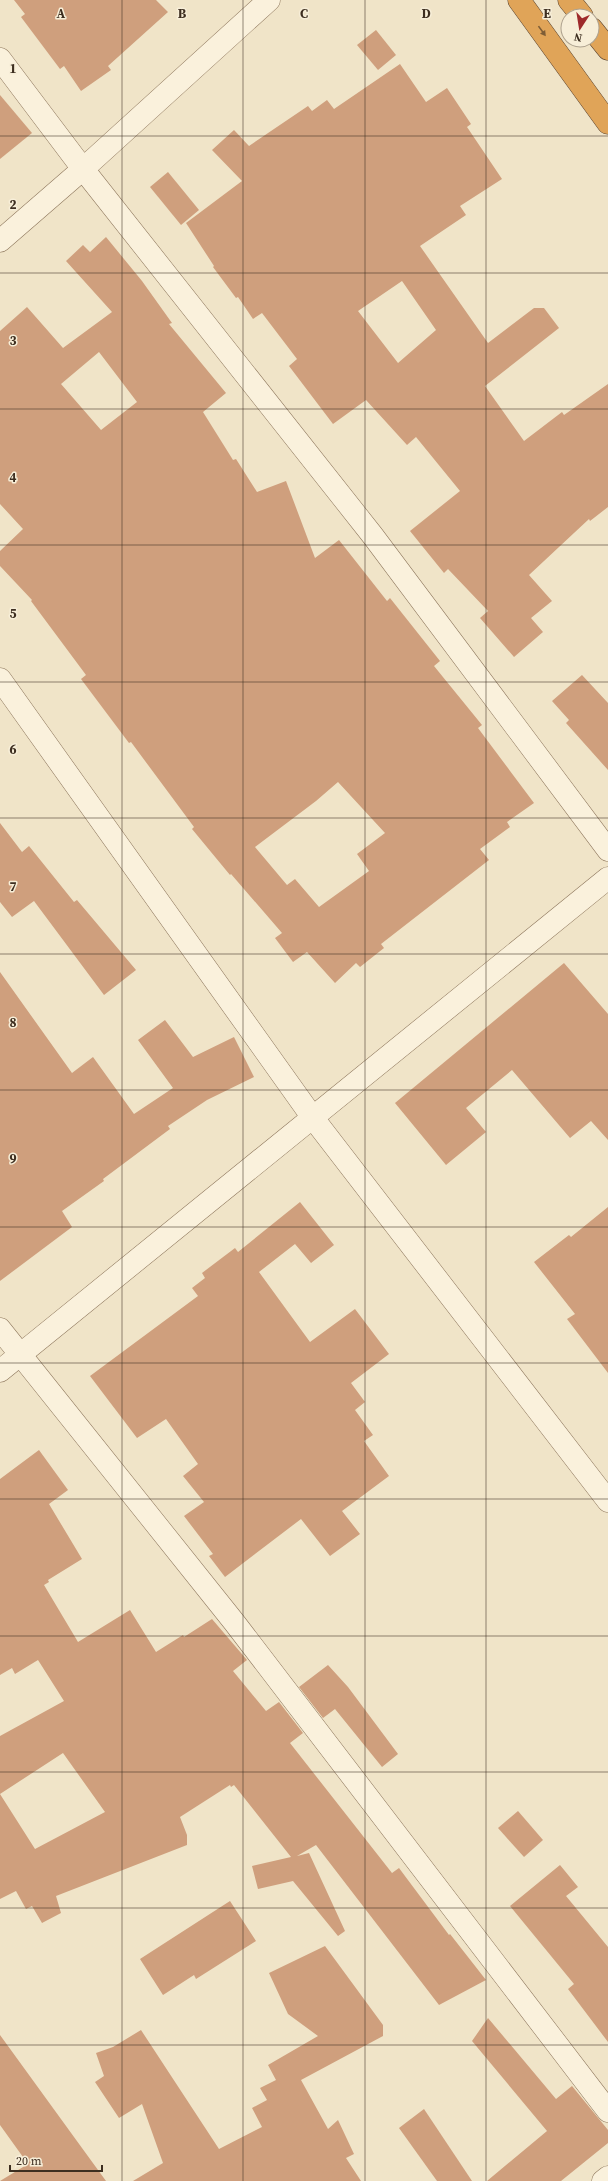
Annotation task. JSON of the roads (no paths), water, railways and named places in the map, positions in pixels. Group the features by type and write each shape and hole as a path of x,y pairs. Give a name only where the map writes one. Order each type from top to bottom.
{"highway":[{"path":"519,0 608,123"},
{"path":"569,0 576,8"},
{"path":"600,39 608,49"}],"street":[{"path":"0,240 83,169 268,0"},
{"path":"0,59 83,169 372,536 608,850"},
{"path":"0,679 313,1118 608,1502"},
{"path":"0,1371 608,878"},
{"path":"0,1329 22,1354 234,1622 608,2111"},
{"path":"603,2181 608,2177"}]}
